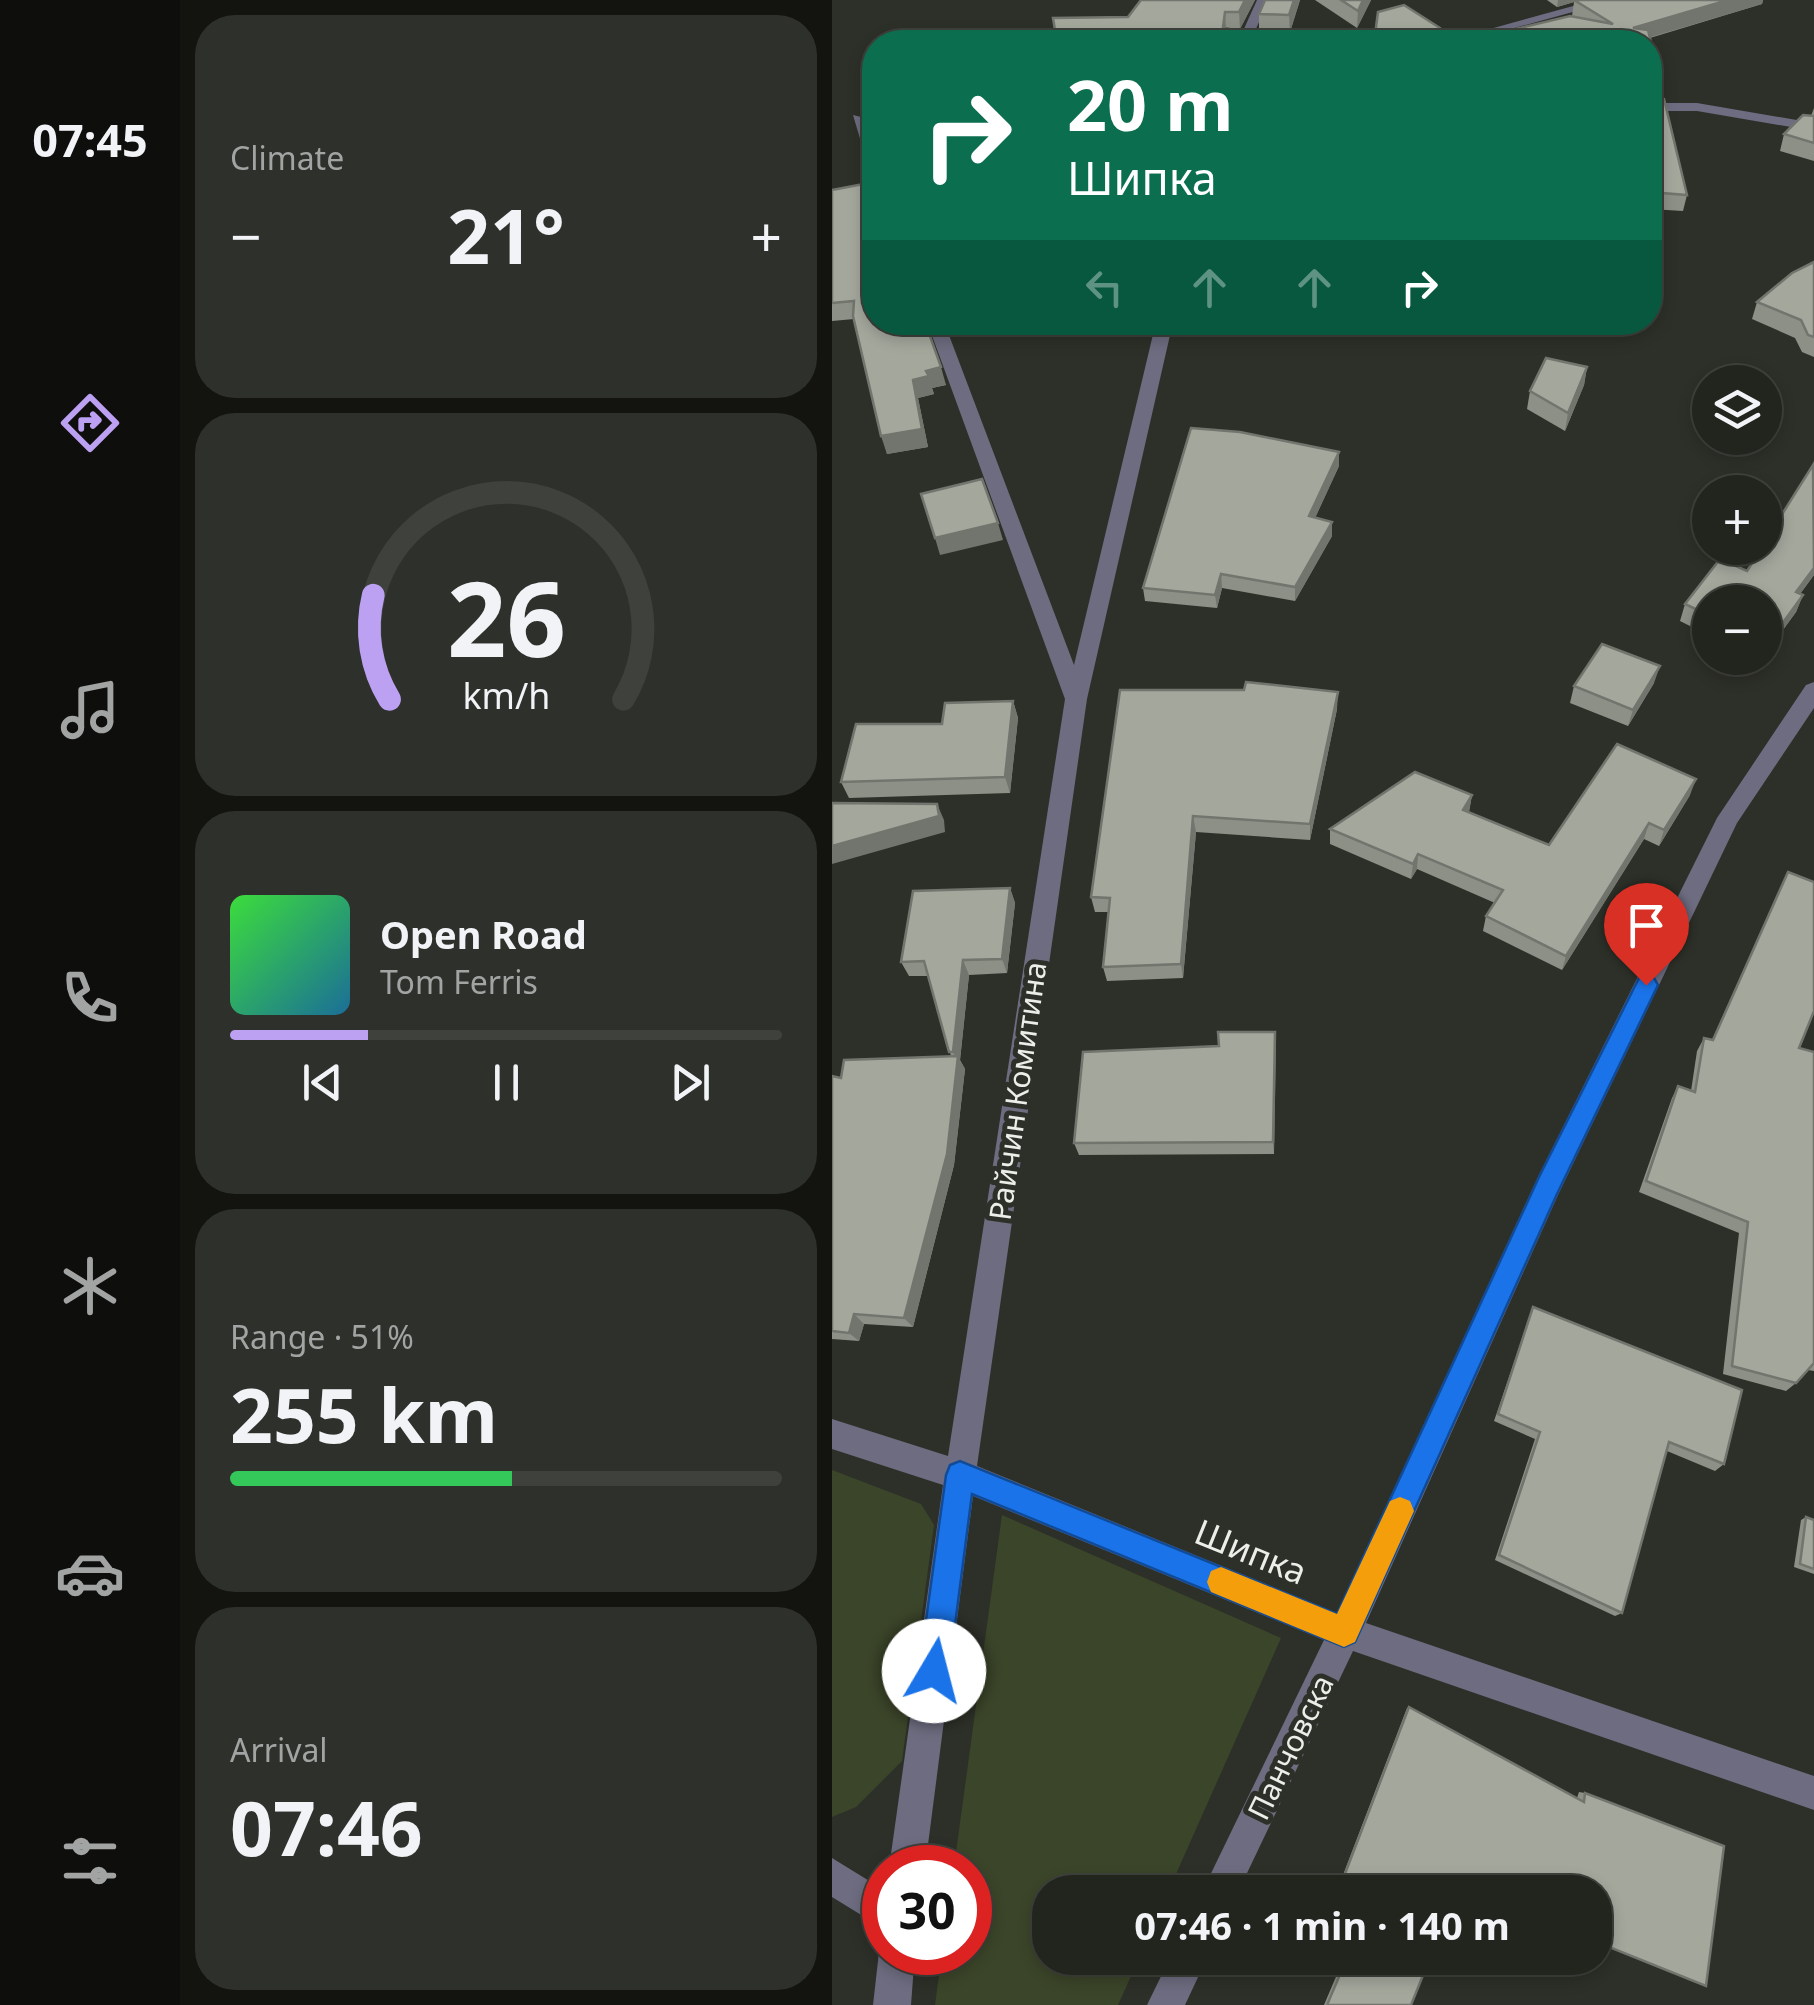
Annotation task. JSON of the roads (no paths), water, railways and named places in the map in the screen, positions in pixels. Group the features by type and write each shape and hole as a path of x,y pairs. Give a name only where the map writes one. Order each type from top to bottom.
{"street":[{"path":"1249,30 1263,0"},
{"path":"1496,30 1610,0"},
{"path":"1662,107 1697,107 1814,126"},
{"path":"939,335 1076,699"},
{"name":"Райчин Комитина","path":"910,1845 960,1475 1076,699 1162,335"},
{"name":"Панчовска","path":"1228,1875 1548,1186 1720,835 1814,690"},
{"name":"Шипка","path":"832,1434 960,1475 1344,1632 1814,1792"},
{"path":"832,1876 862,1896"},
{"path":"892,2005 895,1975"},
{"path":"1166,2005 1181,1975"}]}
